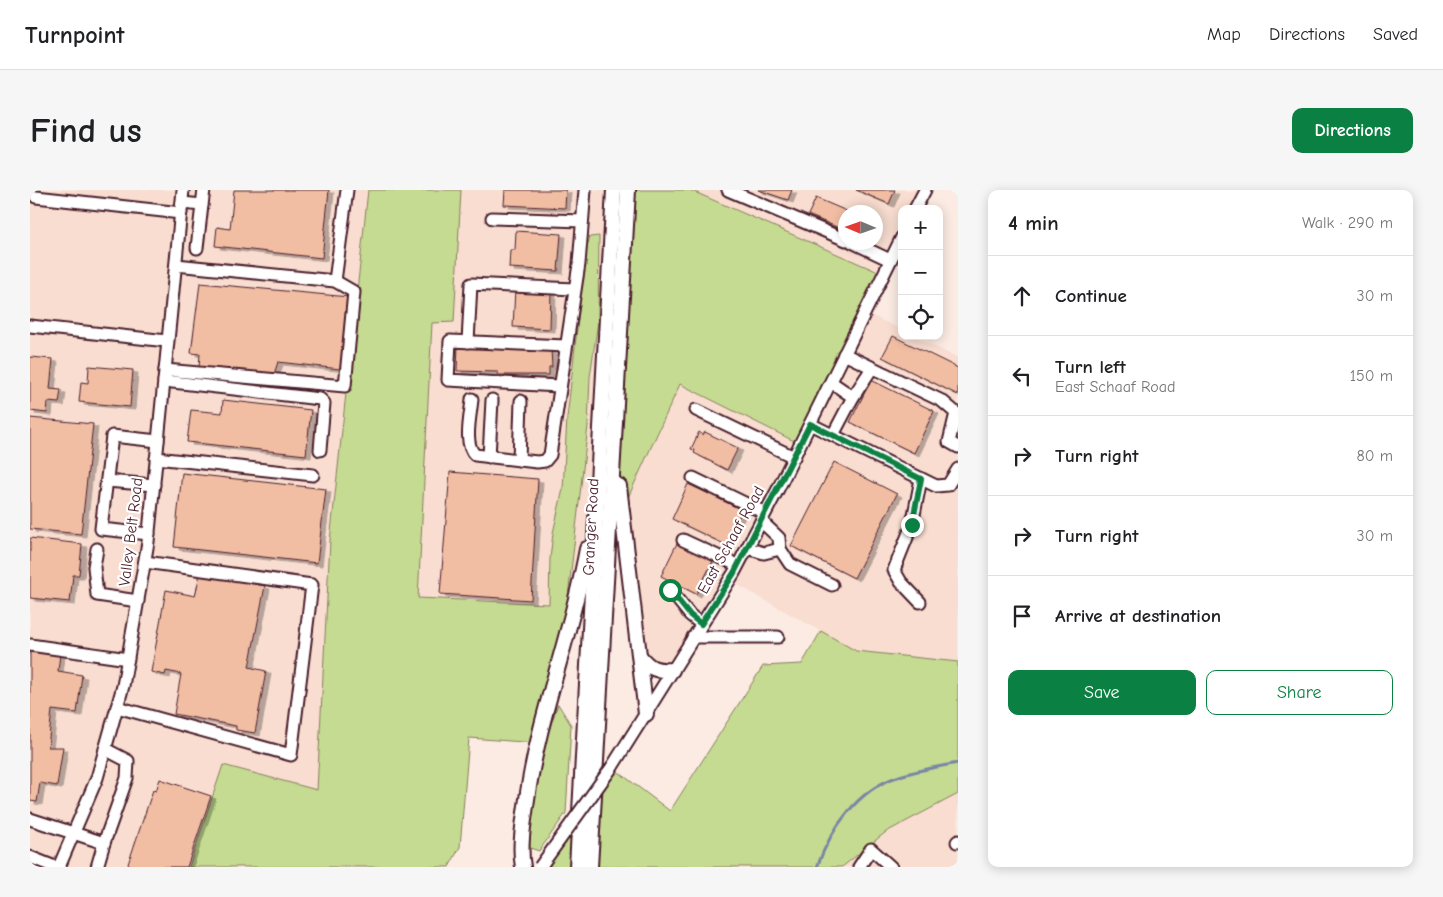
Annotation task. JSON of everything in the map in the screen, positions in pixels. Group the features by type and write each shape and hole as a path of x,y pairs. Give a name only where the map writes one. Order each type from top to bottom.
{"main road":[{"name":"Granger Road","path":"577,867 614,190"},
{"name":"Granger Road","path":"590,867 628,190"},
{"path":"619,366 620,504 646,714"},
{"path":"523,867 523,835 532,766 580,586 599,484"},
{"path":"640,658 648,667 656,670 672,670"}],"street":[{"name":"Valley Belt Road","path":"59,867 97,778 128,659 149,534 183,190"},
{"path":"197,248 204,190"},
{"path":"334,281 347,190"},
{"path":"472,399 469,443 471,452 475,455 545,461 550,455 579,264 585,190"},
{"path":"728,190 838,237"},
{"path":"917,205 925,190"},
{"path":"36,197 181,208 202,204"},
{"path":"492,218 582,221"},
{"name":"East Schaaf Road","path":"540,867 612,767 737,566 794,457 898,245"},
{"path":"869,250 890,260"},
{"path":"164,376 345,386 354,292 334,281 176,265"},
{"path":"468,342 471,284 574,289"},
{"path":"30,326 168,341"},
{"path":"559,386 448,380 450,341 566,346"},
{"path":"844,354 942,401 952,409 956,413 949,442 958,447"},
{"path":"833,436 853,397 872,368"},
{"path":"164,376 320,399 324,403 320,450"},
{"path":"830,382 853,397"},
{"path":"489,457 492,400"},
{"path":"518,460 521,401"},
{"path":"696,410 794,457"},
{"path":"810,424 936,486 948,485 958,469"},
{"path":"149,534 101,528 112,436 158,440"},
{"path":"156,458 313,475"},
{"path":"693,478 763,517 779,538 780,549 790,564 832,585"},
{"path":"920,602 901,582 894,570 912,525 921,479"},
{"path":"107,481 154,485"},
{"path":"683,540 737,566"},
{"path":"747,548 764,553 780,549"},
{"path":"97,549 94,567 97,595 138,601"},
{"path":"117,706 291,754 312,585 145,562"},
{"path":"670,590 690,615 701,624"},
{"path":"693,637 778,637"},
{"path":"30,645 128,659"},
{"path":"97,867 127,778 128,760 105,749"},
{"path":"30,819 104,843"},
{"path":"859,867 871,849 891,867"},
{"path":"30,856 54,867"}],"shaded area":[{"path":"30,190 368,190 330,541 317,791 224,765 189,867 30,867"},
{"path":"461,190 614,190 599,484 574,606 418,598 432,322 454,322"},
{"path":"690,190 925,190 917,205 898,205 898,245 883,274"},
{"path":"865,312 898,328 898,340 922,340 958,358 958,662 856,651 729,580 672,670 648,667 621,513 680,384 800,444"},
{"path":"958,794 958,867 842,867 886,832"}],"green space":[{"path":"368,190 461,190 454,322 432,323 418,598 549,604 550,559 553,533 563,489 567,418 586,249 590,237 599,236 598,321 590,377 588,426 567,605 574,606 537,743 469,738 460,847 449,867 189,867 223,765 317,790 330,541"},
{"path":"628,190 690,190 883,274 800,444 680,384 621,513 619,366"},
{"path":"821,631 856,651 958,662 958,794 886,832 842,867 590,867 593,794 612,767 670,811 763,666 802,664"},
{"path":"558,704 571,725 566,813 539,851 530,848 533,794 546,739"},
{"path":"580,813 577,867 540,867"}],"building":[{"path":"234,190 329,190 322,258 215,246 217,227 230,229"},
{"path":"505,190 566,190 565,208 504,205"},
{"path":"758,190 792,190 788,200"},
{"path":"856,190 895,190 889,204"},
{"path":"816,198 838,207 838,228 808,215"},
{"path":"516,231 561,234 558,271 509,268 510,250 515,250"},
{"path":"200,283 349,297 340,369 278,362 274,374 199,367 200,354 191,353"},
{"path":"515,289 551,291 550,329 513,327"},
{"path":"893,336 958,368 958,395 882,357"},
{"path":"458,345 551,349 552,367 549,367 549,375 497,375 498,372 457,371"},
{"path":"30,357 53,359 50,389 61,390 59,403 48,402 47,413 30,411"},
{"path":"89,366 133,370 130,407 79,402 81,382 88,383"},
{"path":"871,380 934,411 914,453 850,422"},
{"path":"223,400 311,410 306,455 187,442 191,410 222,413"},
{"path":"30,418 93,424 81,534 30,529"},
{"path":"699,432 703,435 705,432 738,448 727,470 694,453 695,450 691,449"},
{"path":"834,462 897,494 854,578 791,546"},
{"path":"450,472 538,479 531,600 440,594"},
{"path":"182,473 326,489 317,563 174,547"},
{"path":"688,484 742,510 726,545 672,519"},
{"path":"30,538 82,544 79,575 73,575 70,602 30,598"},
{"path":"677,543 713,561 696,594 661,576"},
{"path":"200,574 265,586 249,667 266,671 255,733 236,730 236,726 174,714 181,674 166,671 165,675 151,672 166,590 195,596"},
{"path":"30,650 60,654 58,671 82,675 77,713 52,710 48,747 63,747 57,786 40,783 37,802 30,801"},
{"path":"160,779 211,796 187,867 130,867 128,864 153,790 156,791"}],"waterway":[{"path":"817,867 838,825 858,801 870,791 897,777 958,763"}],"route":[{"path":"670,590 690,615 701,624 734,573 810,424 921,479 912,525"}]}
